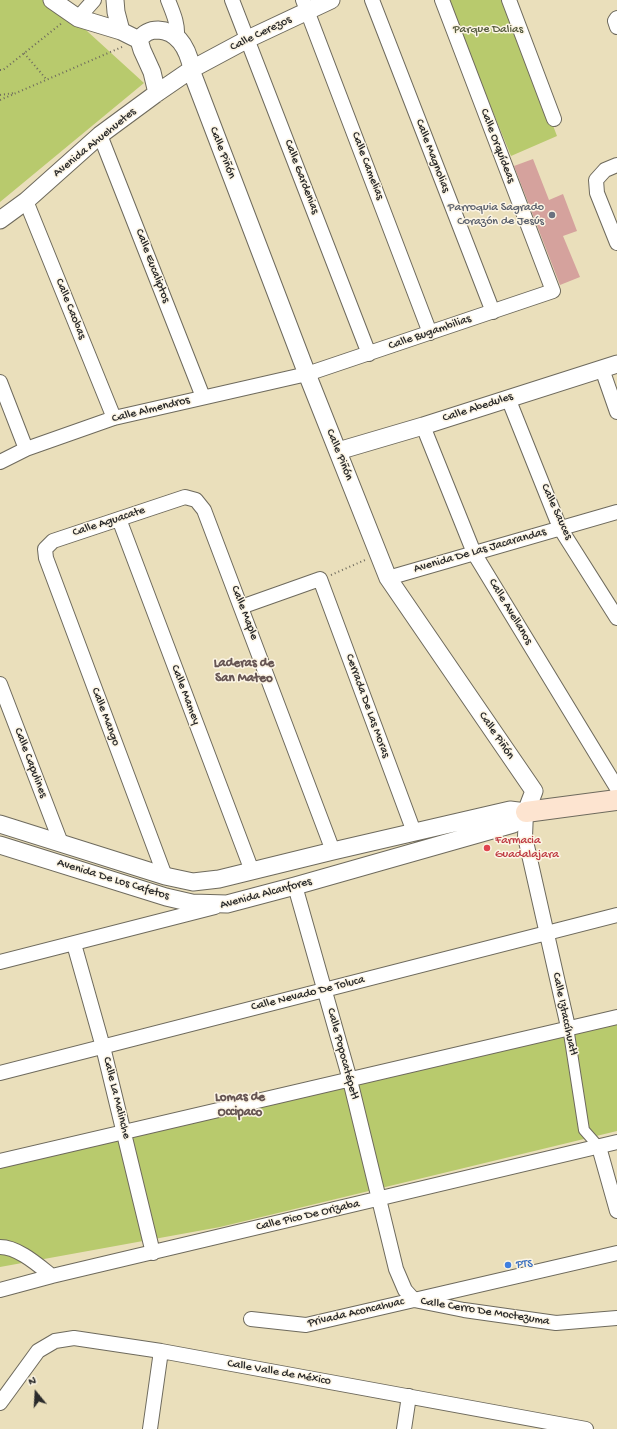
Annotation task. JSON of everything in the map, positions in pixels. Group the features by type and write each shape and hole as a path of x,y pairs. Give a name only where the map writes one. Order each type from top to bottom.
{"main road":[{"name":"Avenida Alcanfores","path":"526,812 617,800"}],"street":[{"path":"52,0 75,16 121,31 139,40 152,72 156,93"},
{"path":"75,16 94,0"},
{"path":"115,0 116,12 121,31"},
{"path":"139,40 144,34 152,30 165,30 177,37 178,28 176,18 168,0"},
{"name":"Calle Gardenias","path":"232,0 369,354"},
{"name":"Calle Cerezos","path":"191,69 248,39 305,6 332,0"},
{"name":"Calle Magnolias","path":"372,0 493,312"},
{"name":"Calle Orquídeas","path":"442,0 553,291"},
{"path":"509,0 554,119"},
{"name":"Calle Camelias","path":"305,6 430,333"},
{"path":"617,18 615,21 617,27"},
{"name":"Calle Piñón","path":"177,37 185,47 190,60 191,69 307,374 388,578 534,791 526,812"},
{"name":"Avenida Ahuehuetes","path":"0,220 26,201 100,135 191,69"},
{"name":"Calle Eucaliptos","path":"100,135 203,397"},
{"path":"617,165 604,170 596,180 598,193 617,243"},
{"name":"Calle Caobas","path":"26,201 114,418"},
{"name":"Calle Bugambilias","path":"307,374 553,291"},
{"path":"609,366 617,412"},
{"name":"Calle Abedules","path":"338,451 423,426 609,366"},
{"name":"Calle Almendros","path":"0,462 26,449 114,418 307,374"},
{"path":"0,382 26,449"},
{"name":"Calle Sauces","path":"508,398 560,528 617,618"},
{"name":"Calle Avellanos","path":"423,426 474,553 617,788"},
{"name":"Calle Aguacate","path":"46,558 46,549 53,541 186,497"},
{"name":"Calle Maple","path":"186,497 196,500 204,510 333,851"},
{"name":"Avenida De Las Jacarandas","path":"388,578 617,512"},
{"name":"Calle Mamey","path":"119,518 252,871"},
{"name":"Calle Mango","path":"46,558 165,876"},
{"path":"241,607 320,579"},
{"name":"Cerrada De Las Moras","path":"320,579 414,832"},
{"name":"Calle Capulines","path":"0,684 61,843"},
{"name":"Avenida Alcanfores","path":"219,879 510,810 526,812"},
{"name":"Avenida Alcanfores","path":"0,962 295,886 513,824 526,812"},
{"name":"Calle Iztaccíhuatl","path":"526,812 525,837 568,1027 584,1130 599,1147 617,1211"},
{"name":"Avenida De Los Cafetos","path":"0,824 165,876 194,882 219,879"},
{"name":"Avenida De Los Cafetos","path":"0,845 166,897 192,903 227,904"},
{"path":"219,879 227,904"},
{"name":"Calle Popocatépetl","path":"295,886 350,1080 379,1199"},
{"name":"Calle Nevado De Toluca","path":"0,1073 617,915"},
{"name":"Calle La Malinche","path":"74,944 125,1133 153,1253"},
{"path":"0,1161 350,1080 568,1027 617,1017"},
{"name":"Calle Pico De Orizaba","path":"0,1290 52,1276 617,1142"},
{"name":"Calle Cerro De Moctezuma","path":"379,1199 396,1269 405,1290 414,1300 464,1310 556,1323 617,1318"},
{"path":"0,1247 6,1247 26,1256 52,1276"},
{"name":"Privada Aconcahuac","path":"252,1319 306,1325 617,1253"},
{"name":"Calle Valle de México","path":"0,1403 38,1351 56,1341 74,1338 161,1351 586,1429"},
{"path":"150,1429 161,1351"},
{"path":"404,1429 409,1396"}],"path":[{"path":"0,70 75,16"},
{"path":"0,100 139,40"},
{"path":"24,53 46,80"},
{"path":"0,95 17,93"},
{"path":"320,579 379,554"}],"green space":[{"path":"0,0 53,0 144,83 0,202"},
{"name":"Parque Dalias","path":"447,0 505,0 557,136 511,156"},
{"path":"617,1020 617,1131 220,1227 0,1267 0,1167"}],"building":[{"name":"Parroquia Sagrado Corazón de Jesús","path":"533,159 549,200 563,194 577,231 563,236 580,277 560,285 514,166"}],"place":[{"name":"Parroquia Sagrado Corazón de Jesús","path":"552,215"},
{"name":"Farmacia Guadalajara","path":"487,848"},
{"name":"PTS","path":"508,1265"}],"district":[{"name":"Laderas de San Mateo","path":"244,672"},
{"name":"Lomas de Occipaco","path":"240,1106"}]}
